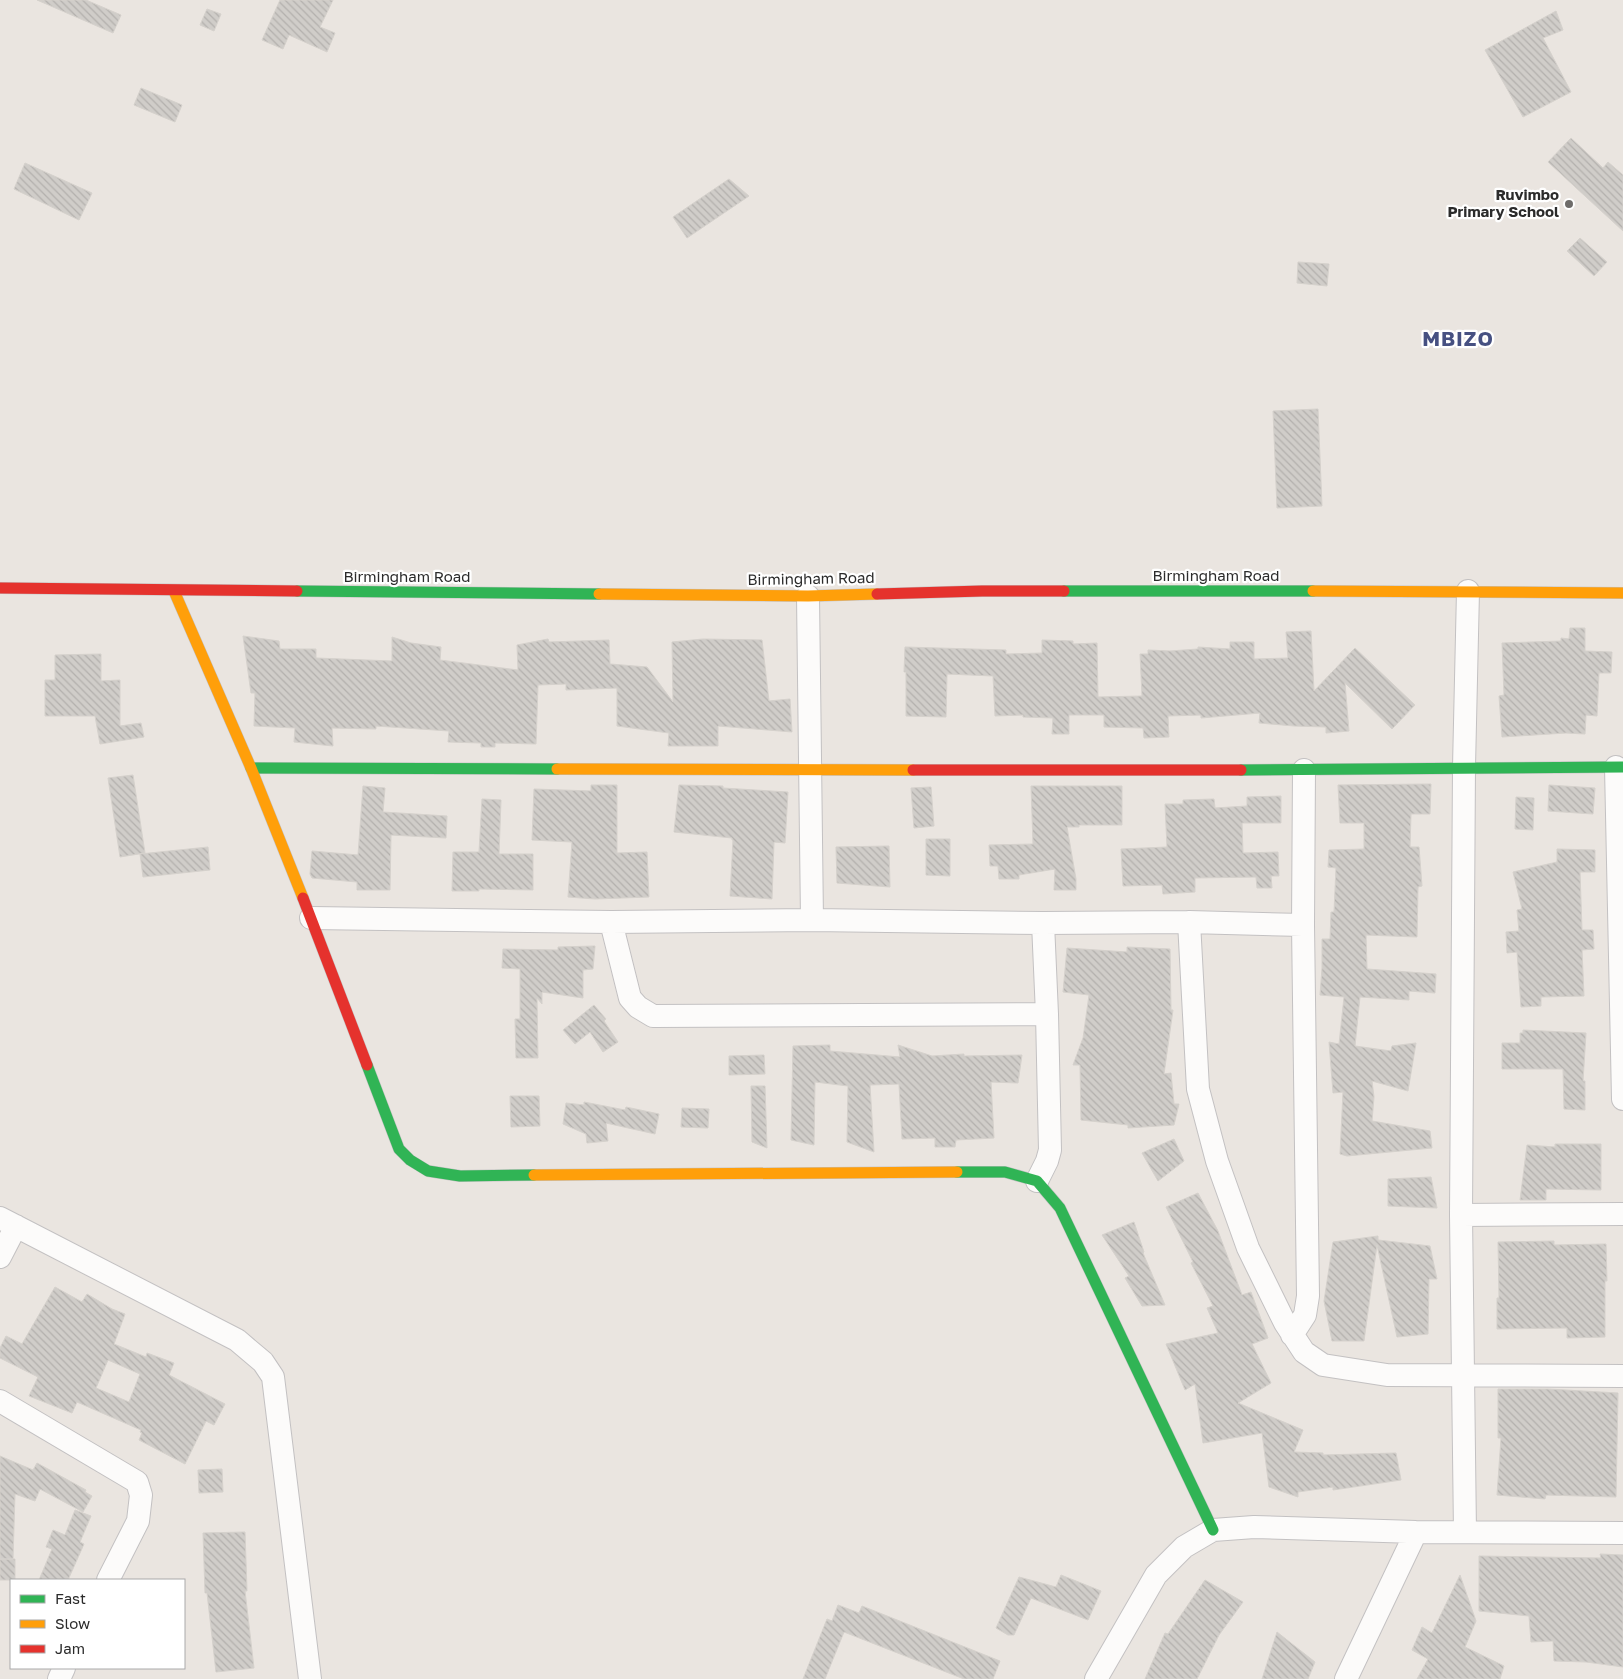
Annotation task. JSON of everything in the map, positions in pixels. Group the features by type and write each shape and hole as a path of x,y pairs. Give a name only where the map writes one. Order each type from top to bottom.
{"street":[{"name":"Birmingham Road","path":"0,588 808,596 982,590 1623,593"},
{"path":"174,590 251,768 311,918 399,1149 410,1160 428,1171 460,1176 1004,1172 1038,1180 1060,1208 1213,1530"},
{"path":"1465,1532 1461,1215 1464,767 1468,591"},
{"path":"808,596 812,920"},
{"path":"251,768 809,771 1619,767 1623,1099"},
{"path":"1292,1334 1304,1314 1308,1296 1303,925 1304,770"},
{"path":"311,918 611,922 812,920 1043,924 1189,922 1303,925"},
{"path":"611,922 630,998 638,1007 653,1016 1047,1014"},
{"path":"1189,922 1198,1089 1217,1160 1248,1248 1285,1323 1304,1352 1323,1365 1387,1376 1623,1376"},
{"path":"1038,1180 1050,1150 1043,924"},
{"path":"1461,1215 1623,1214"},
{"path":"0,1258 8,1222 237,1340 264,1362 273,1376 310,1679"},
{"path":"0,1401 137,1482 142,1495 138,1521 109,1579"},
{"path":"1096,1679 1156,1575 1184,1547 1213,1530 1254,1527 1416,1532 1623,1532"},
{"path":"1346,1679 1416,1532"}],"building":[{"path":"37,0 86,0 121,15 113,33"},
{"path":"280,0 333,0 320,27 335,33 327,52 289,35 283,49 262,40"},
{"path":"207,9 221,14 214,31 200,25"},
{"path":"1556,11 1563,30 1543,38 1571,92 1523,117 1485,50"},
{"path":"141,88 182,105 175,122 134,105"},
{"path":"1571,138 1603,168 1608,162 1623,175 1623,231 1548,162"},
{"path":"25,163 92,193 79,220 14,189"},
{"path":"729,179 749,196 687,238 673,217"},
{"path":"1580,238 1607,262 1594,276 1567,251"},
{"path":"1298,262 1329,264 1327,286 1297,283"},
{"path":"1318,409 1322,506 1277,508 1273,411"},
{"path":"1570,628 1585,628 1585,651 1612,652 1611,673 1599,673 1597,716 1586,715 1585,734 1566,733 1502,737 1499,696 1504,695 1502,643 1561,641 1561,638 1569,639"},
{"path":"1311,631 1314,691 1355,648 1415,705 1392,729 1345,683 1349,731 1326,733 1326,727 1259,723 1260,713 1201,718 1201,715 1168,716 1169,737 1144,738 1143,728 1104,727 1104,715 1069,715 1069,734 1052,734 1053,718 1023,717 1023,715 995,716 993,676 947,674 946,717 906,716 905,647 1006,650 1006,654 1042,653 1042,640 1073,641 1073,644 1097,643 1098,697 1142,696 1140,654 1148,654 1148,650 1170,651 1198,649 1198,647 1230,649 1230,642 1254,642 1254,659 1288,658 1286,632"},
{"path":"243,636 279,641 280,649 316,649 316,658 392,661 392,637 411,643 441,647 440,660 518,670 517,645 548,639 549,642 609,640 610,664 647,667 673,702 672,642 703,639 762,640 769,701 790,699 792,732 718,726 718,746 668,746 669,733 617,726 617,688 566,690 566,684 538,685 536,744 495,743 495,747 481,747 481,743 448,742 449,731 376,726 376,729 332,728 333,746 294,742 295,728 254,726 255,693 251,693"},
{"path":"101,654 101,681 120,680 120,726 141,723 144,737 100,744 95,716 45,716 45,680 55,680 55,655"},
{"path":"133,775 145,853 120,857 108,778"},
{"path":"1431,784 1430,814 1411,814 1410,847 1419,847 1422,886 1418,887 1417,937 1366,935 1367,969 1436,974 1435,993 1409,991 1409,1000 1360,997 1355,1046 1391,1051 1392,1046 1416,1043 1408,1091 1372,1081 1374,1097 1372,1121 1430,1131 1432,1148 1347,1156 1340,1154 1343,1092 1333,1093 1329,1042 1339,1044 1344,997 1320,995 1322,939 1330,939 1331,912 1334,912 1336,868 1328,867 1329,850 1364,849 1364,823 1340,823 1338,785"},
{"path":"591,785 617,785 617,853 647,852 649,897 595,899 568,897 572,842 532,840 534,789 591,791"},
{"path":"679,785 723,786 723,788 788,792 785,843 774,842 772,899 730,896 732,838 674,832"},
{"path":"1549,785 1595,788 1593,814 1548,811"},
{"path":"363,786 385,788 383,812 447,816 446,838 391,835 390,890 357,890 357,882 312,878 310,874 312,851 358,855"},
{"path":"1031,786 1122,786 1122,825 1079,825 1079,827 1067,827 1076,879 1076,890 1054,890 1055,869 1019,875 1019,879 999,879 998,866 990,866 989,845 1033,844"},
{"path":"931,787 934,826 914,828 911,788"},
{"path":"1281,796 1281,823 1242,823 1243,853 1278,852 1279,876 1271,876 1272,888 1257,888 1256,877 1195,878 1195,892 1163,894 1162,885 1123,886 1121,849 1167,847 1165,804 1183,804 1183,800 1214,799 1215,808 1247,806 1247,797"},
{"path":"1516,797 1534,798 1533,830 1515,829"},
{"path":"482,799 501,800 499,854 533,854 533,890 479,889 479,891 452,891 453,852 479,852"},
{"path":"926,839 950,839 950,876 926,875"},
{"path":"889,846 890,887 837,883 836,847"},
{"path":"208,847 210,870 143,877 140,854"},
{"path":"1557,849 1595,850 1595,872 1580,872 1582,930 1593,930 1594,949 1582,950 1584,996 1541,997 1541,1006 1521,1007 1517,952 1507,953 1506,932 1519,931 1517,910 1522,909 1513,872 1557,862"},
{"path":"595,946 593,969 583,970 583,998 542,992 542,1004 537,998 538,1058 516,1058 515,1019 520,1019 520,969 502,968 503,949 558,950 558,947"},
{"path":"1127,947 1170,949 1171,1010 1173,1010 1164,1074 1171,1073 1174,1104 1179,1104 1174,1125 1128,1128 1128,1125 1081,1120 1080,1065 1073,1065 1083,1038 1089,995 1063,992 1067,948 1127,952"},
{"path":"594,1005 606,1019 604,1021 618,1042 603,1052 590,1032 575,1044 563,1030"},
{"path":"1523,1030 1586,1033 1583,1081 1585,1081 1585,1110 1564,1109 1563,1069 1502,1069 1502,1043 1520,1043 1520,1033 1523,1033"},
{"path":"830,1045 830,1051 900,1057 898,1045 932,1056 964,1054 964,1056 1022,1055 1018,1083 991,1082 994,1138 956,1140 955,1147 935,1147 935,1138 902,1139 899,1084 870,1085 874,1152 847,1142 848,1086 815,1082 814,1145 791,1140 793,1046"},
{"path":"764,1055 765,1074 729,1075 729,1056"},
{"path":"751,1086 765,1086 767,1148 752,1142"},
{"path":"510,1096 539,1096 540,1126 511,1127"},
{"path":"584,1102 625,1110 626,1107 659,1114 655,1134 606,1123 608,1141 587,1143 586,1134 563,1124 566,1103 584,1105"},
{"path":"682,1108 709,1109 708,1128 681,1127"},
{"path":"1174,1139 1184,1161 1158,1181 1142,1153"},
{"path":"1555,1144 1601,1144 1601,1190 1546,1189 1546,1200 1520,1200 1527,1145 1555,1147"},
{"path":"1431,1177 1437,1208 1388,1206 1388,1179"},
{"path":"1198,1193 1218,1231 1242,1295 1251,1292 1268,1338 1252,1344 1271,1383 1238,1403 1303,1430 1294,1452 1323,1453 1323,1455 1396,1453 1401,1480 1333,1490 1333,1487 1298,1492 1298,1497 1269,1487 1262,1433 1203,1443 1195,1384 1185,1390 1166,1344 1218,1333 1207,1308 1213,1306 1166,1207"},
{"path":"1134,1222 1143,1253 1165,1305 1142,1306 1125,1278 1129,1276 1102,1235"},
{"path":"1378,1236 1378,1240 1430,1246 1437,1279 1429,1279 1428,1334 1397,1337 1377,1245 1364,1341 1332,1341 1324,1301 1333,1242"},
{"path":"1554,1241 1554,1245 1606,1244 1605,1337 1567,1338 1567,1328 1497,1329 1497,1298 1499,1298 1498,1242"},
{"path":"55,1287 82,1302 87,1294 112,1309 125,1314 114,1344 146,1357 147,1353 174,1363 169,1375 225,1404 214,1425 206,1421 185,1464 139,1440 142,1433 140,1432 141,1430 77,1402 72,1413 29,1396 38,1377 0,1358 0,1348 6,1336 22,1344","holes":["108,1360 140,1374 129,1402 96,1388"]},
{"path":"1498,1389 1548,1389 1618,1393 1616,1497 1546,1495 1545,1499 1497,1495 1501,1438 1498,1438"},
{"path":"0,1456 33,1470 37,1463 86,1490 85,1492 92,1496 83,1512 40,1489 35,1501 15,1494 13,1559 0,1559"},
{"path":"222,1469 223,1492 199,1493 198,1470"},
{"path":"75,1510 91,1516 80,1542 84,1544 68,1579 39,1579 52,1549 46,1547 53,1530 65,1535"},
{"path":"245,1532 247,1591 245,1591 254,1668 216,1672 207,1593 205,1593 203,1533"},
{"path":"1600,1554 1623,1555 1623,1667 1586,1662 1554,1661 1553,1641 1531,1642 1529,1616 1479,1611 1479,1556 1601,1558"},
{"path":"0,1559 15,1559 15,1579 0,1580"},
{"path":"1061,1575 1101,1591 1088,1620 1031,1598 1014,1635 1008,1635 996,1628 1019,1577 1056,1587"},
{"path":"1460,1575 1476,1621 1465,1647 1504,1666 1500,1679 1417,1679 1428,1659 1412,1650 1422,1627 1432,1633"},
{"path":"1205,1580 1243,1602 1219,1635 1197,1679 1145,1679 1165,1633 1168,1634"},
{"path":"838,1605 859,1613 862,1606 1000,1661 993,1679 964,1679 844,1632 825,1679 803,1679 827,1619 832,1621"},
{"path":"1277,1632 1315,1662 1308,1679 1262,1679"}],"traffic: fast":[{"path":"297,591 599,594"},
{"path":"1064,591 1313,591"},
{"path":"1241,770 1623,767"},
{"path":"251,768 557,769"},
{"path":"367,1065 399,1149 410,1160 428,1171 460,1176 534,1175"},
{"path":"957,1172 1005,1172 1037,1181 1060,1208 1213,1530"}],"traffic: slow":[{"path":"174,591 251,768 303,898"},
{"path":"1313,591 1623,593"},
{"path":"599,594 808,596 877,594"},
{"path":"557,769 913,770"},
{"path":"534,1175 957,1172"}],"traffic: jam":[{"path":"0,588 297,591"},
{"path":"877,594 1064,591"},
{"path":"913,770 1241,770"},
{"path":"303,898 367,1065"}],"place":[{"name":"Ruvimbo Primary School","path":"1569,204"}],"district":[{"name":"MBIZO","path":"1458,339"}]}
